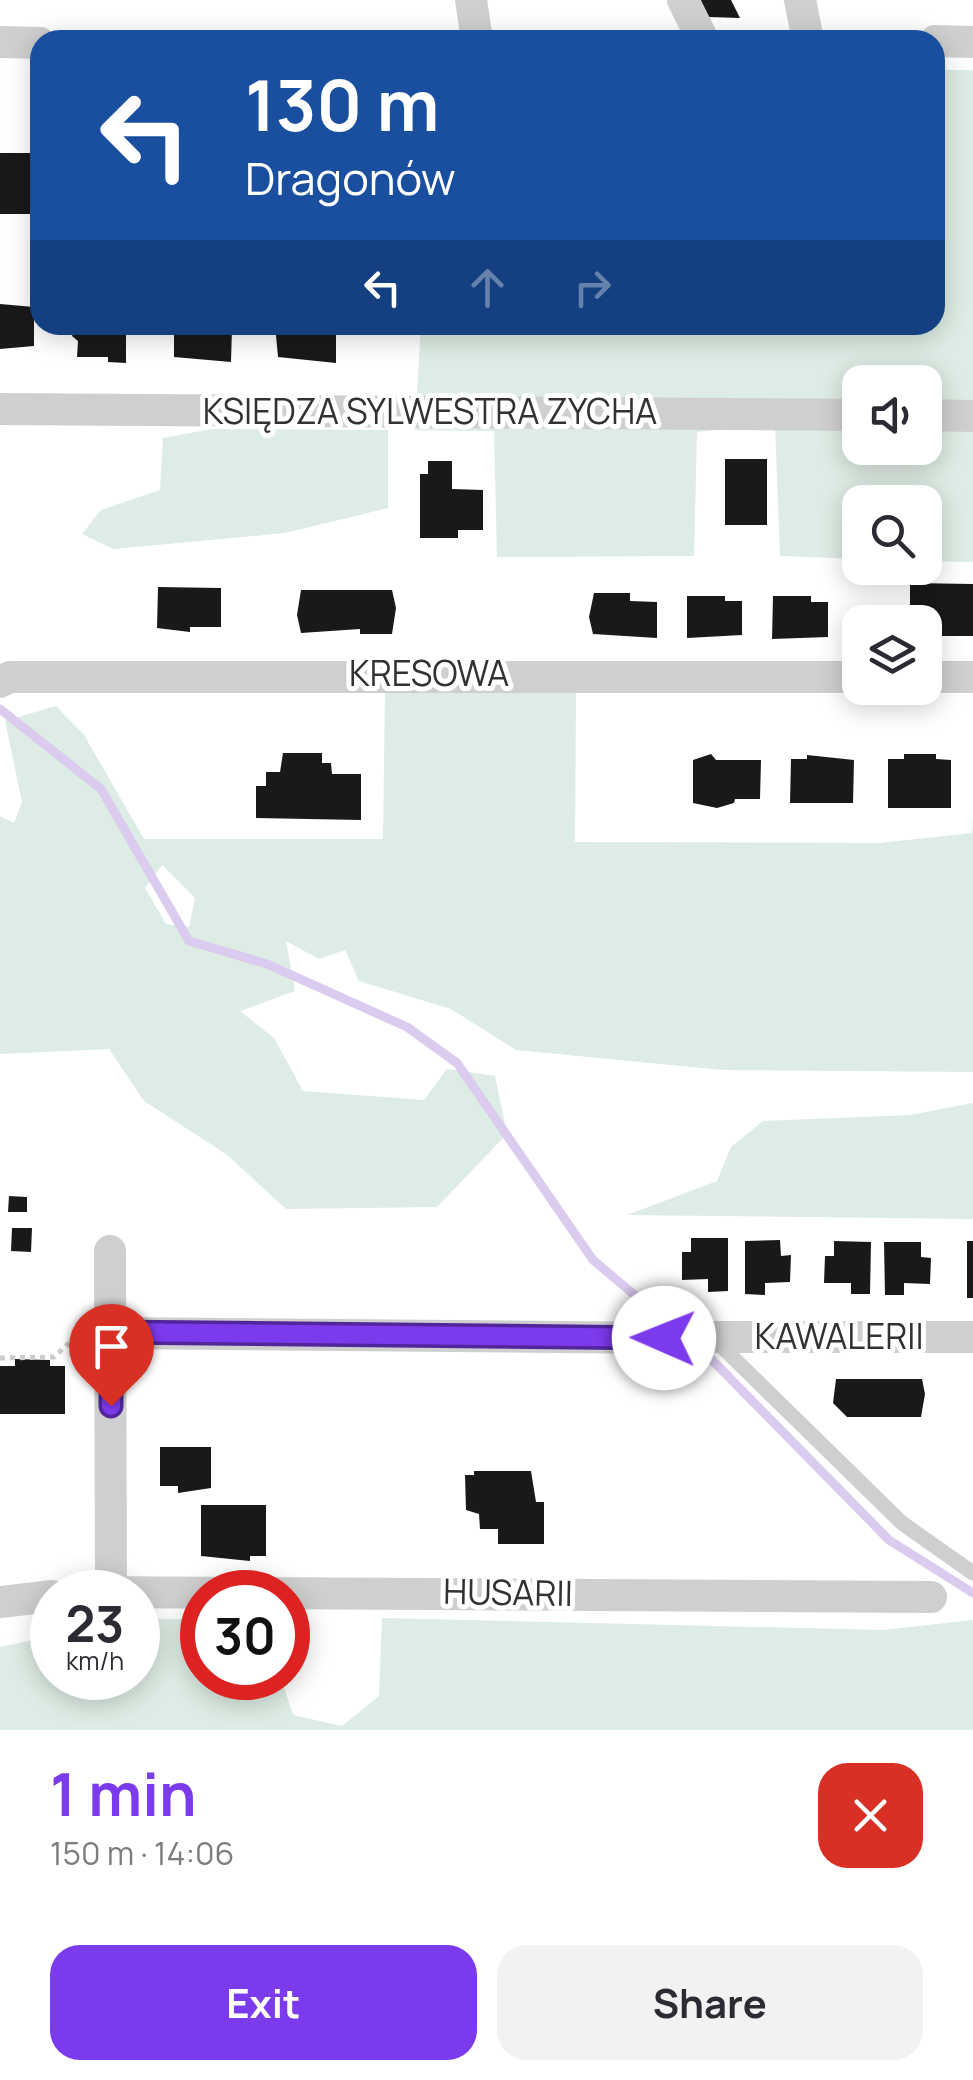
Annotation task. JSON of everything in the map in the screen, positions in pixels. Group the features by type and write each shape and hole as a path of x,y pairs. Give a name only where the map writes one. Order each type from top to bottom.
{"street":[{"path":"471,0 476,30"},
{"path":"683,0 697,30"},
{"path":"800,0 809,30"},
{"path":"945,41 973,42"},
{"path":"0,42 30,43"},
{"name":"KSIĘDZA SYLWESTRA ZYCHA","path":"0,408 842,415"},
{"path":"942,415 973,416"},
{"name":"KRESOWA","path":"0,682 10,677 842,676"},
{"path":"942,677 973,678"},
{"path":"98,1570 101,1327 110,1251"},
{"path":"101,1327 664,1338"},
{"name":"KAWALERII","path":"708,1337 973,1338"},
{"name":"HUSARII","path":"160,1592 931,1598"},
{"path":"0,1602 30,1599"}],"lane":[{"path":"708,1337 902,1523 973,1573"}],"path":[{"path":"0,1358 54,1358 101,1327"}],"shaded area":[{"path":"945,70 973,70 973,562 942,561 942,485 842,485 842,558 780,556 775,424 697,432 694,556 497,557 494,431 415,430 420,335 945,335"},
{"path":"212,429 388,430 388,508 285,533 113,549 82,534 101,510 160,490 163,438"},
{"path":"576,691 575,842 880,843 972,833 973,812 973,1072 723,1070 516,1050 451,1009 359,981 345,950 319,959 286,941 295,991 240,1011 274,1038 303,1091 424,1100 447,1069 495,1076 507,1134 437,1207 286,1209 226,1154 144,1101 109,1049 0,1054 0,816 14,823 22,802 5,721 56,706 84,735 144,839 383,839 385,693","holes":["162,865 195,898 189,927 166,924 145,888"]},
{"path":"973,1103 973,1219 627,1215 717,1181 731,1147 763,1121 910,1115"},
{"path":"382,1618 884,1630 973,1620 973,1730 0,1730 0,1647 30,1641 30,1700 160,1700 160,1619 180,1619 180,1700 288,1700 293,1715 342,1726 379,1696"}],"building":[{"path":"700,0 731,0 740,18 708,17"},
{"path":"0,153 30,153 30,214 0,214"},
{"path":"0,304 30,307 34,346 0,349"},
{"path":"126,335 126,363 108,362 108,357 77,357 78,341 72,336"},
{"path":"174,335 232,335 231,362 174,357"},
{"path":"276,335 336,335 336,363 278,357"},
{"path":"725,459 767,459 767,525 725,525"},
{"path":"428,461 452,461 452,489 483,490 483,530 458,530 458,538 420,538 420,474 428,474"},
{"path":"973,584 973,636 942,636 942,605 910,605 910,585"},
{"path":"158,587 221,588 221,627 190,627 190,632 157,628"},
{"path":"301,590 392,590 396,608 392,634 360,634 360,629 301,633 297,615"},
{"path":"594,593 630,593 630,601 657,602 657,638 593,634 589,617"},
{"path":"687,596 725,596 725,601 742,601 742,635 687,638"},
{"path":"773,596 811,596 811,602 828,602 828,637 772,639"},
{"path":"283,753 322,753 322,763 331,763 332,774 361,774 361,820 256,818 256,786 266,786 266,772 280,772"},
{"path":"711,754 716,760 761,760 760,799 735,799 734,803 717,808 693,803 693,760"},
{"path":"904,754 936,754 936,759 951,760 951,808 888,808 888,759 904,759"},
{"path":"807,755 854,760 853,803 790,803 791,759 807,759"},
{"path":"9,1196 27,1197 27,1212 8,1212"},
{"path":"12,1228 32,1228 31,1252 11,1251"},
{"path":"691,1238 728,1238 728,1291 708,1292 708,1279 682,1280 682,1252 691,1252"},
{"path":"780,1240 781,1256 791,1255 790,1282 765,1283 765,1295 745,1294 745,1241"},
{"path":"834,1241 871,1242 870,1294 851,1294 851,1283 824,1283 825,1256 834,1256"},
{"path":"967,1241 973,1241 973,1298 967,1298"},
{"path":"884,1242 921,1242 921,1257 931,1258 930,1284 904,1283 904,1295 885,1295"},
{"path":"15,1359 50,1360 50,1366 65,1366 65,1414 0,1414 0,1366 15,1366"},
{"path":"836,1379 922,1379 925,1394 921,1417 847,1417 833,1403"},
{"path":"160,1447 211,1447 211,1488 178,1493 178,1486 160,1486"},
{"path":"474,1471 531,1471 536,1502 544,1502 544,1544 498,1544 498,1529 480,1529 479,1514 466,1510 465,1475 474,1475"},
{"path":"201,1505 266,1505 266,1556 250,1556 250,1561 201,1556"}],"waterway":[{"path":"0,709 101,789 189,941 267,964 407,1027 457,1063 593,1260 713,1361 889,1540 973,1593"}],"route":[{"path":"111,1406 111,1332 664,1338"}]}
